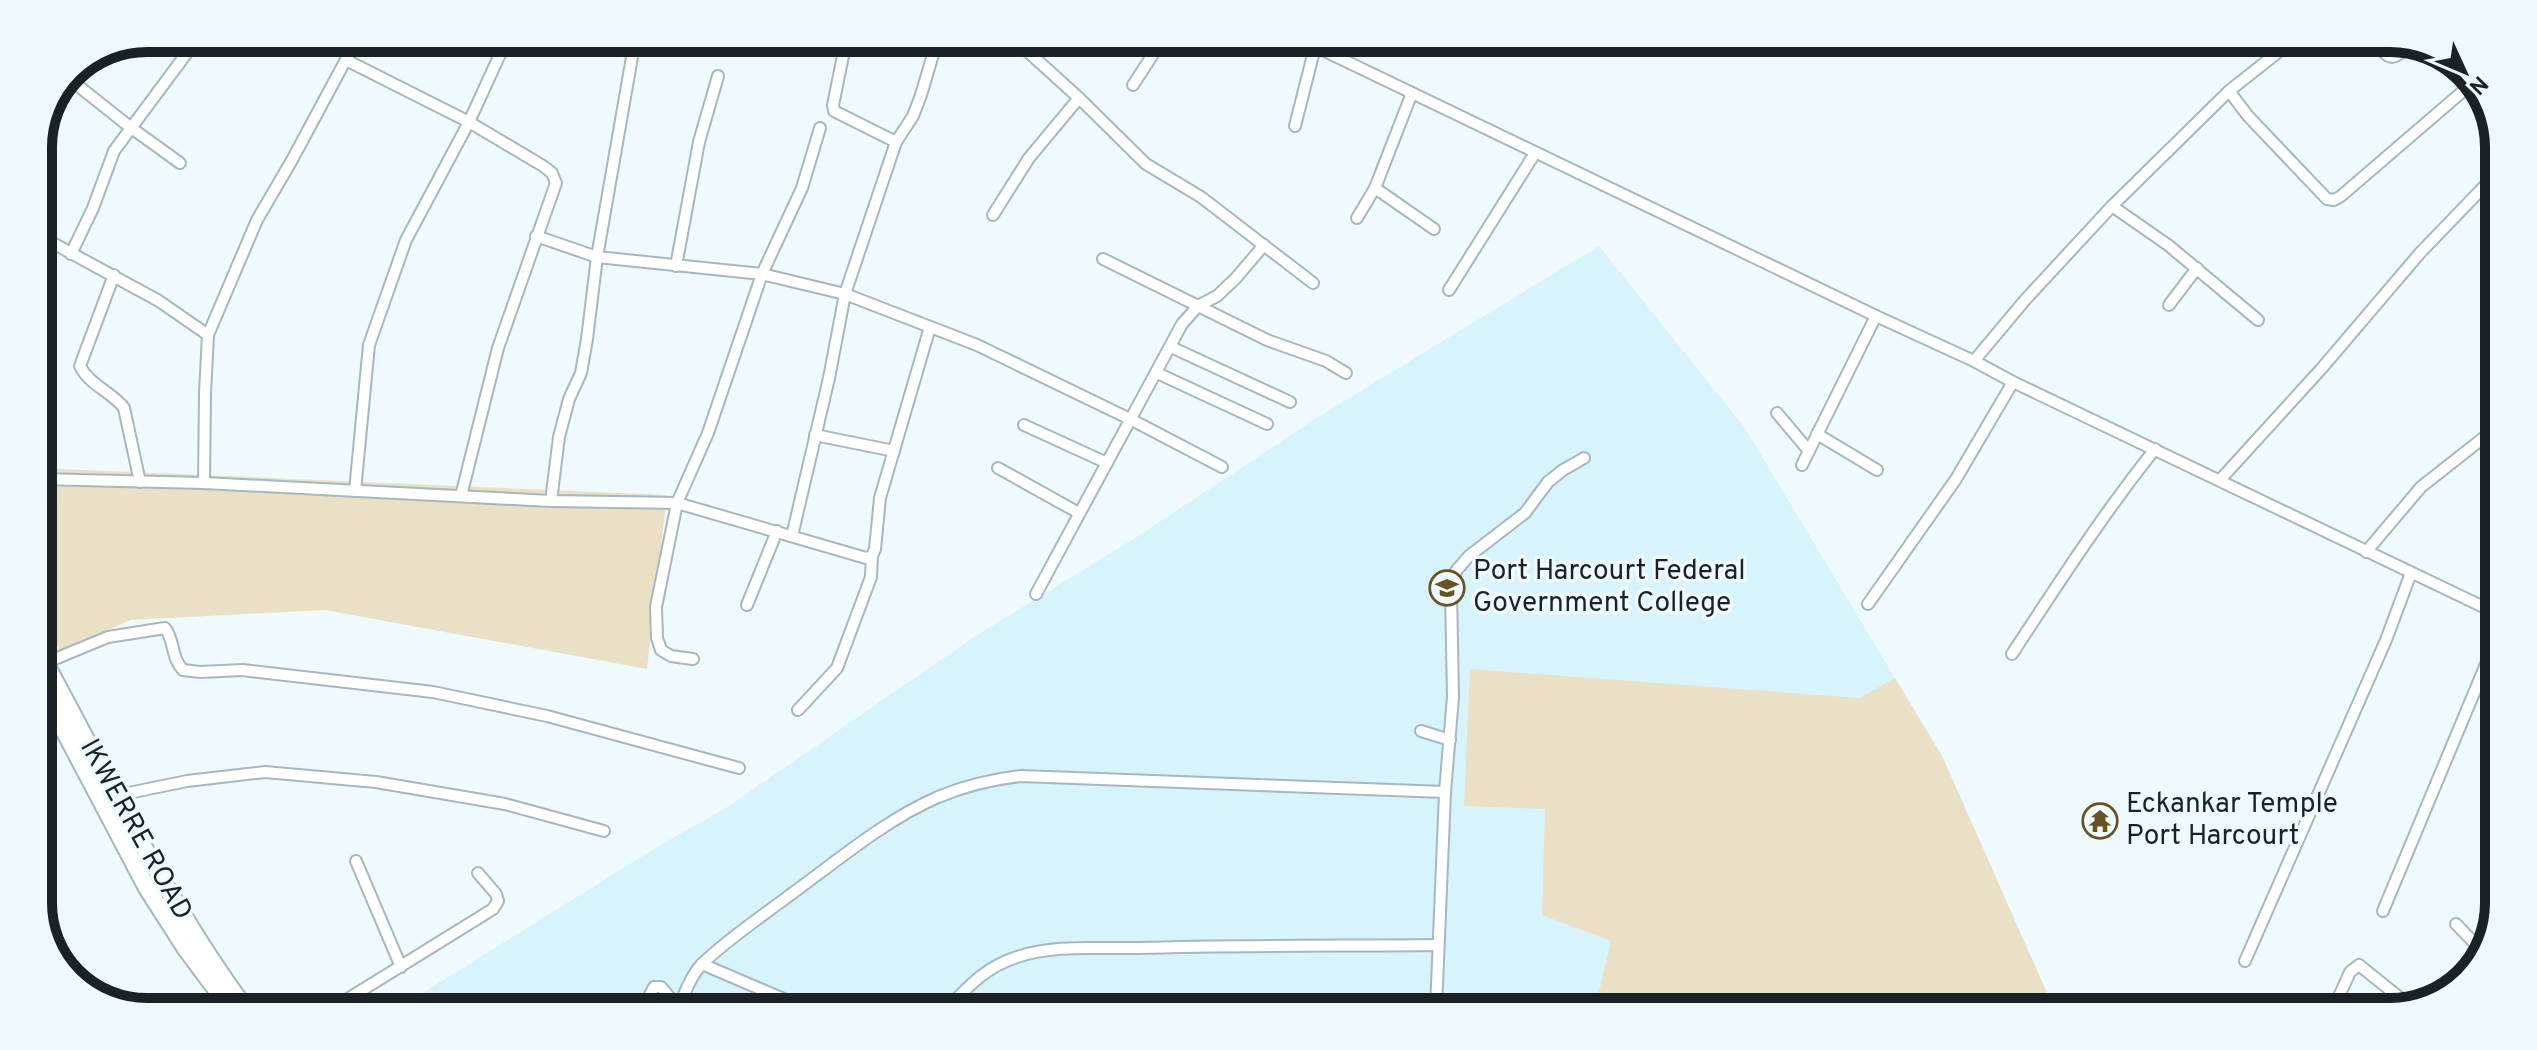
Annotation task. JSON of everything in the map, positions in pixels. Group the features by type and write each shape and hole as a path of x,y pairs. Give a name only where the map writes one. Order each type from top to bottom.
{"main road":[{"name":"IKWERRE ROAD","path":"52,675 114,796 180,913 238,998"},
{"name":"IKWERRE ROAD","path":"52,708 147,888 223,998"}],"street":[{"path":"71,254 93,208 114,151 187,52"},
{"path":"204,483 208,335 257,220 350,52"},
{"path":"355,491 369,345 406,240 469,122 501,52"},
{"path":"551,501 559,437 569,399 581,373 597,257 633,52"},
{"path":"844,52 834,111 896,142"},
{"path":"792,536 845,294 896,142 913,116 934,52"},
{"path":"1028,52 1146,164 1201,197 1313,283"},
{"path":"1133,85 1154,52"},
{"path":"1295,126 1309,52"},
{"path":"1327,52 2485,608"},
{"path":"1974,361 2025,300 2112,206 2229,91 2278,52"},
{"path":"2382,52 2391,57 2401,53"},
{"path":"346,60 469,122 552,173 556,183 498,348 461,496"},
{"path":"676,266 699,142 718,76"},
{"path":"76,84 180,163"},
{"path":"2229,91 2248,116 2327,199 2334,200 2466,89"},
{"path":"1357,218 1375,188 1412,93"},
{"path":"993,215 1029,158 1079,98"},
{"path":"693,659 671,656 661,650 657,638 656,607 677,503 708,433 762,274 802,188 820,128"},
{"path":"1449,290 1535,153"},
{"path":"1375,188 1434,229"},
{"path":"2220,480 2322,368 2420,253 2485,188"},
{"path":"2112,206 2168,245 2258,320"},
{"path":"536,236 597,257 762,274 845,294 977,345 1222,467"},
{"path":"52,243 159,301 208,335"},
{"path":"1036,594 1182,324 1198,306 1217,296 1264,245"},
{"path":"1103,259 1267,340 1326,361 1346,373"},
{"path":"2169,305 2197,268"},
{"path":"114,275 80,366 88,377 124,408 140,482"},
{"path":"1802,465 1876,316"},
{"path":"798,710 837,668 871,577 880,498 930,327"},
{"path":"1171,347 1290,402"},
{"path":"1157,373 1267,424"},
{"path":"1868,604 1956,479 2013,382"},
{"path":"1777,413 1809,451"},
{"path":"1024,425 1107,463"},
{"path":"1817,434 1877,470"},
{"path":"815,435 894,451"},
{"path":"2366,552 2421,487 2485,437"},
{"path":"2012,654 2126,484 2155,449"},
{"path":"1436,998 1445,792 1453,697 1451,590 1456,571 1469,556 1525,513 1548,482 1584,458"},
{"path":"998,468 1079,513"},
{"path":"52,479 204,483 551,501 677,503 866,558 872,556"},
{"path":"747,605 777,531"},
{"path":"2245,961 2386,640 2411,573"},
{"path":"52,653 108,637 165,628 170,634 174,656 183,670 242,670 433,692 533,712 739,768"},
{"path":"2383,911 2485,667"},
{"path":"1421,731 1450,740"},
{"path":"114,796 187,781 265,772 376,782 491,801 604,831"},
{"path":"682,998 690,979 702,964 842,857 903,816 965,787 1021,776 1445,792"},
{"path":"356,861 401,967"},
{"path":"350,998 493,909 498,901 496,894 478,873"},
{"path":"2456,924 2476,944"},
{"path":"957,998 972,981 992,968 1014,957 1039,951 1438,945"},
{"path":"702,964 781,998"},
{"path":"2338,998 2350,972 2359,965 2399,997"},
{"path":"648,998 654,987 661,987 671,998"}],"shaded area":[{"name":"Port Harcourt Federal Government College","path":"1599,246 1745,428 1943,758 2049,998 414,998 657,847 726,808 974,637 1135,538 1321,415"},
{"path":"52,469 667,495 647,669 325,610 131,620 60,651 52,636"},
{"path":"1470,669 1860,698 1895,678 1943,758 2049,998 1598,998 1611,941 1542,915 1545,809 1464,806"}],"place":[{"name":"Port Harcourt Federal Government College","path":"1447,588"},
{"name":"Eckankar Temple Port Harcourt","path":"2100,821"}]}
